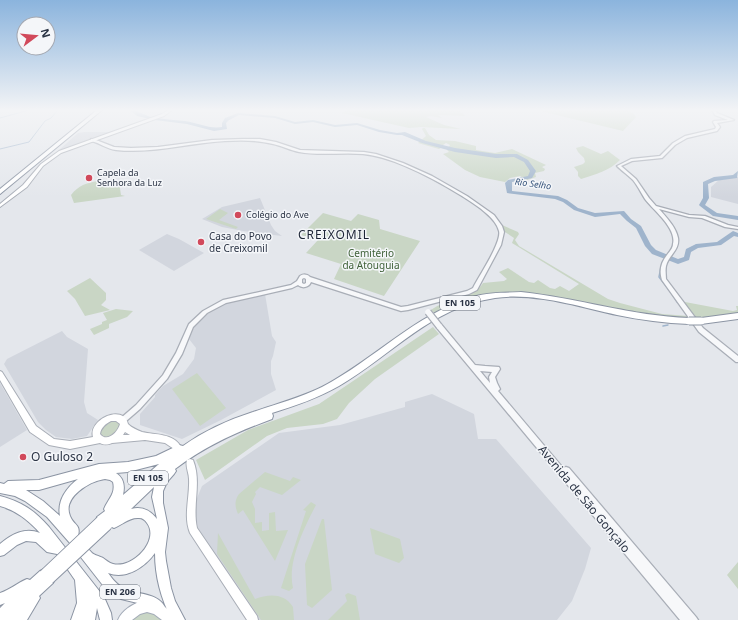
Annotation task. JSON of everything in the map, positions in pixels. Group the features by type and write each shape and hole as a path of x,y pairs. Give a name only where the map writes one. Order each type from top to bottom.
{"main road":[{"path":"0,188 60,139"},
{"path":"0,192 65,139"},
{"path":"0,206 25,186 42,165 50,158 60,152 92,140 98,140"},
{"name":"EN 105","path":"5,620 47,577 104,523 159,476 201,443 235,423 330,387 435,316 459,304 477,298 501,295 531,296 649,318 690,323 738,320"},
{"name":"EN 105","path":"702,322 738,316"},
{"path":"0,374 33,429 52,442 70,445 99,440 103,442 145,437 165,438 176,447"},
{"path":"77,443 96,431 106,420 115,417 133,432 145,437"},
{"path":"112,440 121,433 124,423"},
{"path":"96,431 96,436 99,440"},
{"path":"0,488 8,486 39,485 99,469 122,468 141,464 167,456 192,442 201,443 197,452 164,479 158,493 157,503 163,525 160,554 163,580 169,602 179,620"},
{"path":"190,462 194,475 190,506 190,517 193,530 250,618"},
{"path":"72,538 74,530 67,522 64,513 67,500 75,489 83,482 93,477 105,474 114,477 119,484 120,489 104,523 113,523 128,514 136,512 144,513 151,518 155,526 156,535 153,545 141,560 126,569 109,569 97,559 90,559"},
{"name":"EN 206","path":"0,488 16,491 37,502 72,538 109,584 126,595 153,602 160,610"},
{"name":"EN 206","path":"0,501 11,503 27,513 49,535 80,577 98,598 104,609 106,620"},
{"path":"0,551 14,541 32,534 41,537 51,548 59,549"},
{"path":"0,599 12,595 35,579 47,577"},
{"path":"20,620 47,577"},
{"name":"EN 105","path":"0,616 47,577"},
{"path":"80,577 81,588 90,600 91,604 89,620"},
{"path":"77,620 81,611 83,592"},
{"path":"124,620 133,612 144,607 151,606 160,610 170,620"}],"street":[{"path":"683,139 674,144 661,158 632,160 619,166 635,180 647,199 655,207 674,234 676,244 662,268 664,279 706,335 738,360"},
{"path":"98,140 112,148 137,150 223,140 272,142 288,149 302,151 363,153 382,156 454,189 496,220 501,227 502,239 475,289 422,305 401,309 381,304 319,282 308,281 302,277 292,286 225,301 205,312 191,326 178,354 164,377 124,423"},
{"path":"655,207 689,216 703,217 727,226 738,228"},
{"name":"Avenida de São Gonçalo","path":"422,305 474,366 484,373 686,620"},
{"name":"Avenida de São Gonçalo","path":"484,373 487,379 492,376 494,384 499,391 693,620"}],"shaded area":[{"path":"71,139 91,139 58,151"},
{"path":"738,177 738,204 711,197 711,187 719,180"},
{"name":"Colégio do Ave","path":"260,198 271,225 275,231 282,236 222,227 202,219 222,207"},
{"path":"167,234 204,253 174,271 139,250"},
{"path":"265,294 272,336 276,342 271,361 271,374 276,390 182,439 140,425 140,414 155,397 155,395 163,386 183,374 194,359 196,348 189,339 194,327 212,310 225,303"},
{"path":"62,331 67,337 88,349 84,402 87,413 98,420 87,436 72,439 56,437 38,422 4,364 7,359"},
{"path":"0,383 27,430 0,447"},
{"path":"432,394 474,414 478,439 496,439 591,548 585,569 572,601 557,620 258,620 198,530 195,503 202,486 279,433 340,425 405,407 405,402"}],"green space":[{"path":"423,139 435,139 455,141 476,146 476,150 495,153 512,149 546,165 542,167 545,169 544,171 535,173 536,177 527,180 520,176 510,178 505,182 480,177 465,170 443,154 449,152 447,150 450,145 446,143 439,149 418,143"},
{"path":"583,146 601,154 608,151 620,160 607,170 581,179 574,167 585,162 584,158 576,148"},
{"path":"98,181 119,182 121,195 125,196 74,203 71,195 77,189 86,184"},
{"path":"220,209 228,213 219,220 238,227 236,229 206,219"},
{"name":"Cemitério da Atouguia","path":"323,213 351,221 358,214 379,220 380,229 420,241 384,296 334,279 341,264 306,253 318,240 301,235"},
{"path":"502,225 518,232 519,234 515,240 519,246 608,299 662,314 688,316 690,319 661,318 556,298 484,295 465,299 445,307 435,314 431,310 444,303 473,293 479,289 483,283 504,281 507,279 499,272 508,268 529,282 534,283 538,280 550,288 555,289 560,286 569,291 579,284 512,243 514,238 505,232"},
{"path":"90,278 106,293 106,300 101,305 110,310 85,316 75,299 67,291"},
{"path":"684,303 733,311 737,310 736,306 738,306 738,314 695,319"},
{"path":"116,309 133,311 127,317 109,324 109,328 94,335 90,329 107,320 103,313"},
{"path":"433,327 439,334 375,379 349,403 337,419 323,424 287,428 267,436 205,480 196,460 248,430 319,404"},
{"path":"197,373 226,408 200,426 172,389"},
{"path":"110,420 119,420 122,428 109,438 100,436 99,431"},
{"path":"265,472 290,481 293,477 301,480 282,495 260,487 255,492 256,494 252,502 255,509 255,523 262,522 262,531 269,530 269,513 275,512 276,531 288,530 275,561 243,510 238,514 236,506 236,499 239,494"},
{"path":"311,502 316,505 306,524 294,556 292,567 293,588 289,591 281,588 306,511 303,510"},
{"path":"322,519 324,519 332,590 312,608 307,605 305,564"},
{"path":"370,528 400,539 404,558 399,563 375,554"},
{"path":"218,533 255,599 266,596 276,596 285,599 293,607 294,620 261,620 217,554"},
{"path":"738,562 738,589 727,575"},
{"path":"348,593 356,596 360,620 328,620 347,601 345,595"},
{"path":"142,613 155,613 162,620 132,620"}],"waterway":[{"path":"0,149 29,142 31,139"},
{"name":"Rio Selho","path":"417,139 455,150 496,156 515,155 526,161 533,171 530,177 510,181 508,183 509,192 556,197 565,201 576,209 595,215 622,212 629,220 639,227 648,246 654,252 678,262 687,258 688,251 696,246 719,244 733,233 738,235"},
{"name":"Rio Selho","path":"738,173 735,177 714,179 705,183 706,198 702,205 715,215 738,218"},
{"name":"Rio Selho","path":"662,263 666,257"},
{"path":"661,267 659,277 670,291"},
{"path":"673,295 677,302"},
{"path":"663,326 668,325"}],"place":[{"name":"Capela da Senhora da Luz","path":"89,178"},
{"name":"Colégio do Ave","path":"238,215"},
{"name":"Casa do Povo de Creixomil","path":"201,242"},
{"name":"O Guloso 2","path":"23,457"}],"district":[{"name":"CREIXOMIL","path":"334,235"}]}
